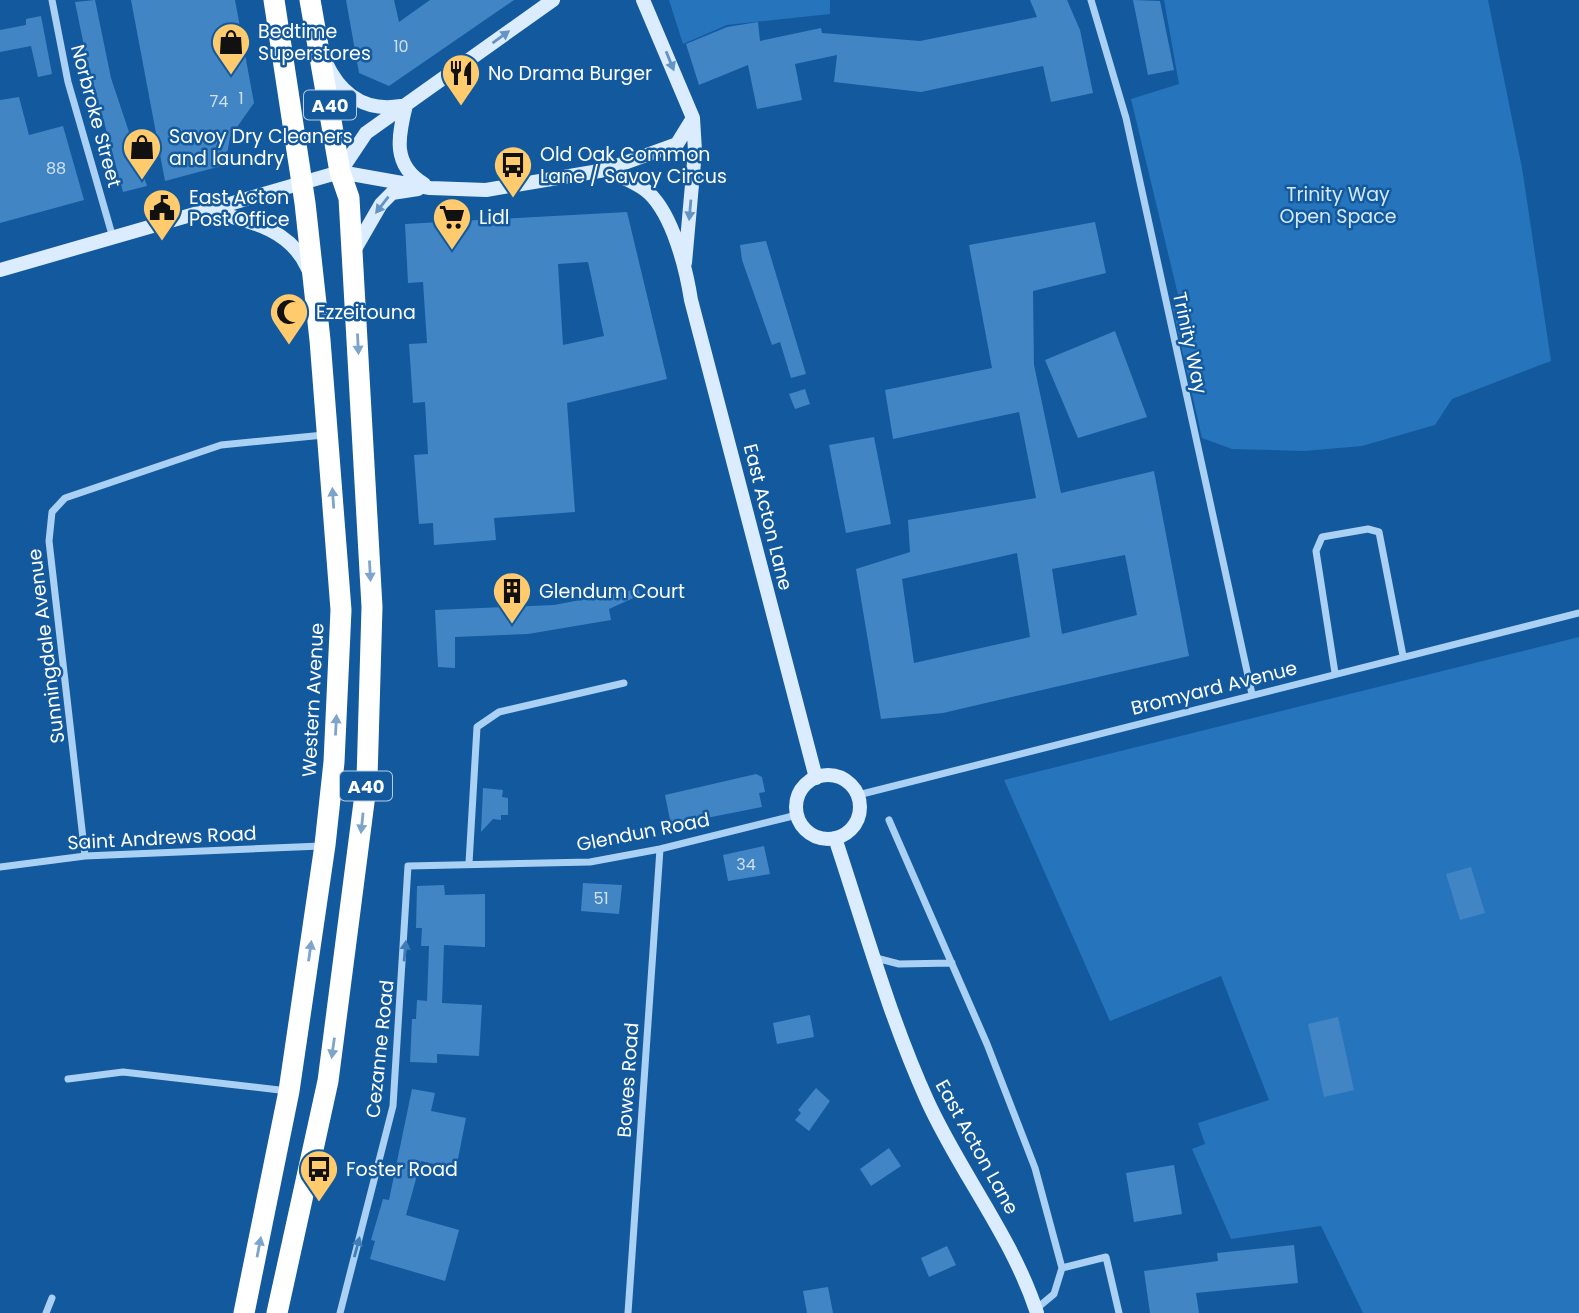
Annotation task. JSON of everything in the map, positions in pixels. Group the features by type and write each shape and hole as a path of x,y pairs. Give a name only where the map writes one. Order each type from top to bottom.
{"highway":[{"name":"Western Avenue","path":"244,1313 289,1091 325,845 334,761 341,610 314,283 303,183 274,0"},
{"name":"A40","path":"277,1313 328,1081 367,779 372,607 354,251 348,198 340,172 310,0"}],"street":[{"name":"Norbroke Street","path":"52,0 68,82 113,239"},
{"path":"340,172 366,133 552,0"},
{"name":"Trinity Way","path":"1091,0 1126,118 1252,694"},
{"name":"East Acton Lane","path":"645,1 693,118 695,151 685,265"},
{"path":"317,39 331,73 348,94 371,107 406,106"},
{"path":"406,106 398,141 402,163 411,176 430,188"},
{"path":"0,270 209,212 340,172 430,188 486,190 605,170 677,144 693,118"},
{"name":"East Acton Lane","path":"605,170 648,192 659,207 685,265 691,300 816,778"},
{"path":"354,251 367,225 392,192 430,188"},
{"path":"209,212 259,224 282,236 301,255 314,283"},
{"name":"Sunningdale Avenue","path":"85,856 48,541 52,512 65,498 221,445 328,434"},
{"path":"1335,673 1316,551 1322,537 1368,528 1379,532 1404,656"},
{"name":"Bromyard Avenue","path":"858,796 1579,613"},
{"path":"469,863 477,727 499,712 624,683"},
{"path":"836,776 852,787 858,796 858,817 845,834 835,838 816,836 801,824 797,815 798,797 808,782 816,778 836,776"},
{"name":"Glendun Road","path":"408,866 590,862 660,849 797,815"},
{"path":"889,820 952,962 1031,1156 1062,1268 1054,1294 1037,1311"},
{"name":"East Acton Lane","path":"835,838 906,1050 927,1100 945,1137 996,1221 1037,1311"},
{"name":"Saint Andrews Road","path":"0,867 85,856 325,845"},
{"name":"Bowes Road","path":"628,1313 660,849"},
{"name":"Cezanne Road","path":"340,1313 393,1106 408,866"},
{"path":"876,958 899,964 952,962"},
{"path":"68,1079 123,1073 289,1091"},
{"path":"1062,1268 1106,1257 1119,1313"},
{"path":"46,1313 52,1298"}],"green space":[{"path":"669,0 830,0 830,14 727,25 683,44"},
{"name":"Trinity Way Open Space","path":"1164,0 1488,0 1522,168 1551,361 1452,399 1435,425 1362,446 1304,451 1232,449 1202,438 1172,305 1180,303 1131,99 1179,84"},
{"path":"1579,637 1579,1313 1363,1313 1321,1226 1231,1239 1192,1149 1205,1144 1198,1123 1269,1100 1221,976 1110,1021 1004,780"}],"building":[{"path":"95,0 111,78 147,186 123,192 86,56 75,2"},
{"path":"131,0 235,0 254,103 230,137 225,165 165,181"},
{"path":"346,0 394,0 399,22 430,0 514,0 389,86 359,73"},
{"path":"1030,0 1067,0 1080,30 1093,93 1051,102 1043,66 921,92 834,82 837,55 795,64 802,100 757,109 748,65 699,85 686,44 727,27 758,22 760,41 821,28 822,33 920,41 1037,17"},
{"path":"1133,0 1160,1 1174,70 1148,75"},
{"path":"41,16 52,74 38,77 31,46 0,52 0,30 26,25 26,19"},
{"path":"19,97 29,135 63,126 84,200 0,223 0,100"},
{"path":"627,212 667,379 567,403 575,512 494,518 496,540 434,545 433,523 419,524 414,455 428,454 425,402 413,403 409,344 427,343 423,282 408,283 405,224","holes":["588,262 604,336 563,345 558,264"]},
{"path":"1095,222 1106,273 1033,291 1034,365 1061,493 1154,471 1189,656 943,713 881,719 856,569 910,552 908,520 1036,498 1019,412 893,439 885,390 992,368 969,245","holes":["1017,553 1030,637 914,663 902,579","1125,555 1137,615 1062,634 1052,569"]},
{"path":"766,241 806,374 791,378 780,342 772,345 742,260 740,245"},
{"path":"1115,331 1147,417 1078,438 1045,360"},
{"path":"805,389 810,404 795,409 789,394"},
{"path":"874,437 891,524 846,533 829,445"},
{"name":"Glendum Court","path":"638,589 640,595 609,609 611,620 528,634 455,637 455,668 438,667 435,610 554,605"},
{"path":"756,774 762,777 765,792 759,793 762,807 671,825 665,795"},
{"path":"483,788 503,790 502,797 508,798 508,815 501,815 501,820 493,819 481,832"},
{"path":"764,846 770,874 728,881 723,855"},
{"path":"1471,867 1485,913 1460,920 1446,874"},
{"path":"583,883 622,885 619,914 581,911"},
{"path":"444,885 445,895 485,894 485,947 444,945 442,1003 482,1005 479,1056 437,1054 437,1063 410,1062 412,1019 416,1019 417,1000 427,1001 429,946 421,946 422,928 416,928 417,886"},
{"path":"810,1015 814,1037 777,1044 773,1023"},
{"path":"1338,1017 1354,1090 1324,1097 1308,1024"},
{"path":"816,1088 830,1101 809,1131 795,1120 801,1113 798,1110"},
{"path":"412,1089 435,1093 431,1111 466,1118 456,1169 421,1161 406,1215 459,1230 445,1281 370,1259 375,1241 371,1240 383,1199 389,1200"},
{"path":"889,1148 901,1166 871,1186 860,1169"},
{"path":"1174,1165 1182,1214 1134,1222 1126,1173"},
{"path":"1294,1245 1298,1283 1196,1293 1199,1313 1150,1313 1144,1271 1218,1261 1217,1253"},
{"path":"947,1246 956,1265 929,1277 921,1258"},
{"path":"828,1287 833,1313 807,1313 803,1291"}],"place":[{"name":"Bedtime Superstores","path":"231,76"},
{"name":"No Drama Burger","path":"461,107"},
{"name":"Savoy Dry Cleaners and laundry","path":"142,181"},
{"name":"Old Oak Common Lane / Savoy Circus","path":"513,199"},
{"name":"East Acton Post Office","path":"162,242"},
{"name":"Lidl","path":"452,251"},
{"name":"Ezzeitouna","path":"289,346"},
{"name":"Glendum Court","path":"512,625"},
{"name":"Foster Road","path":"319,1203"}]}
